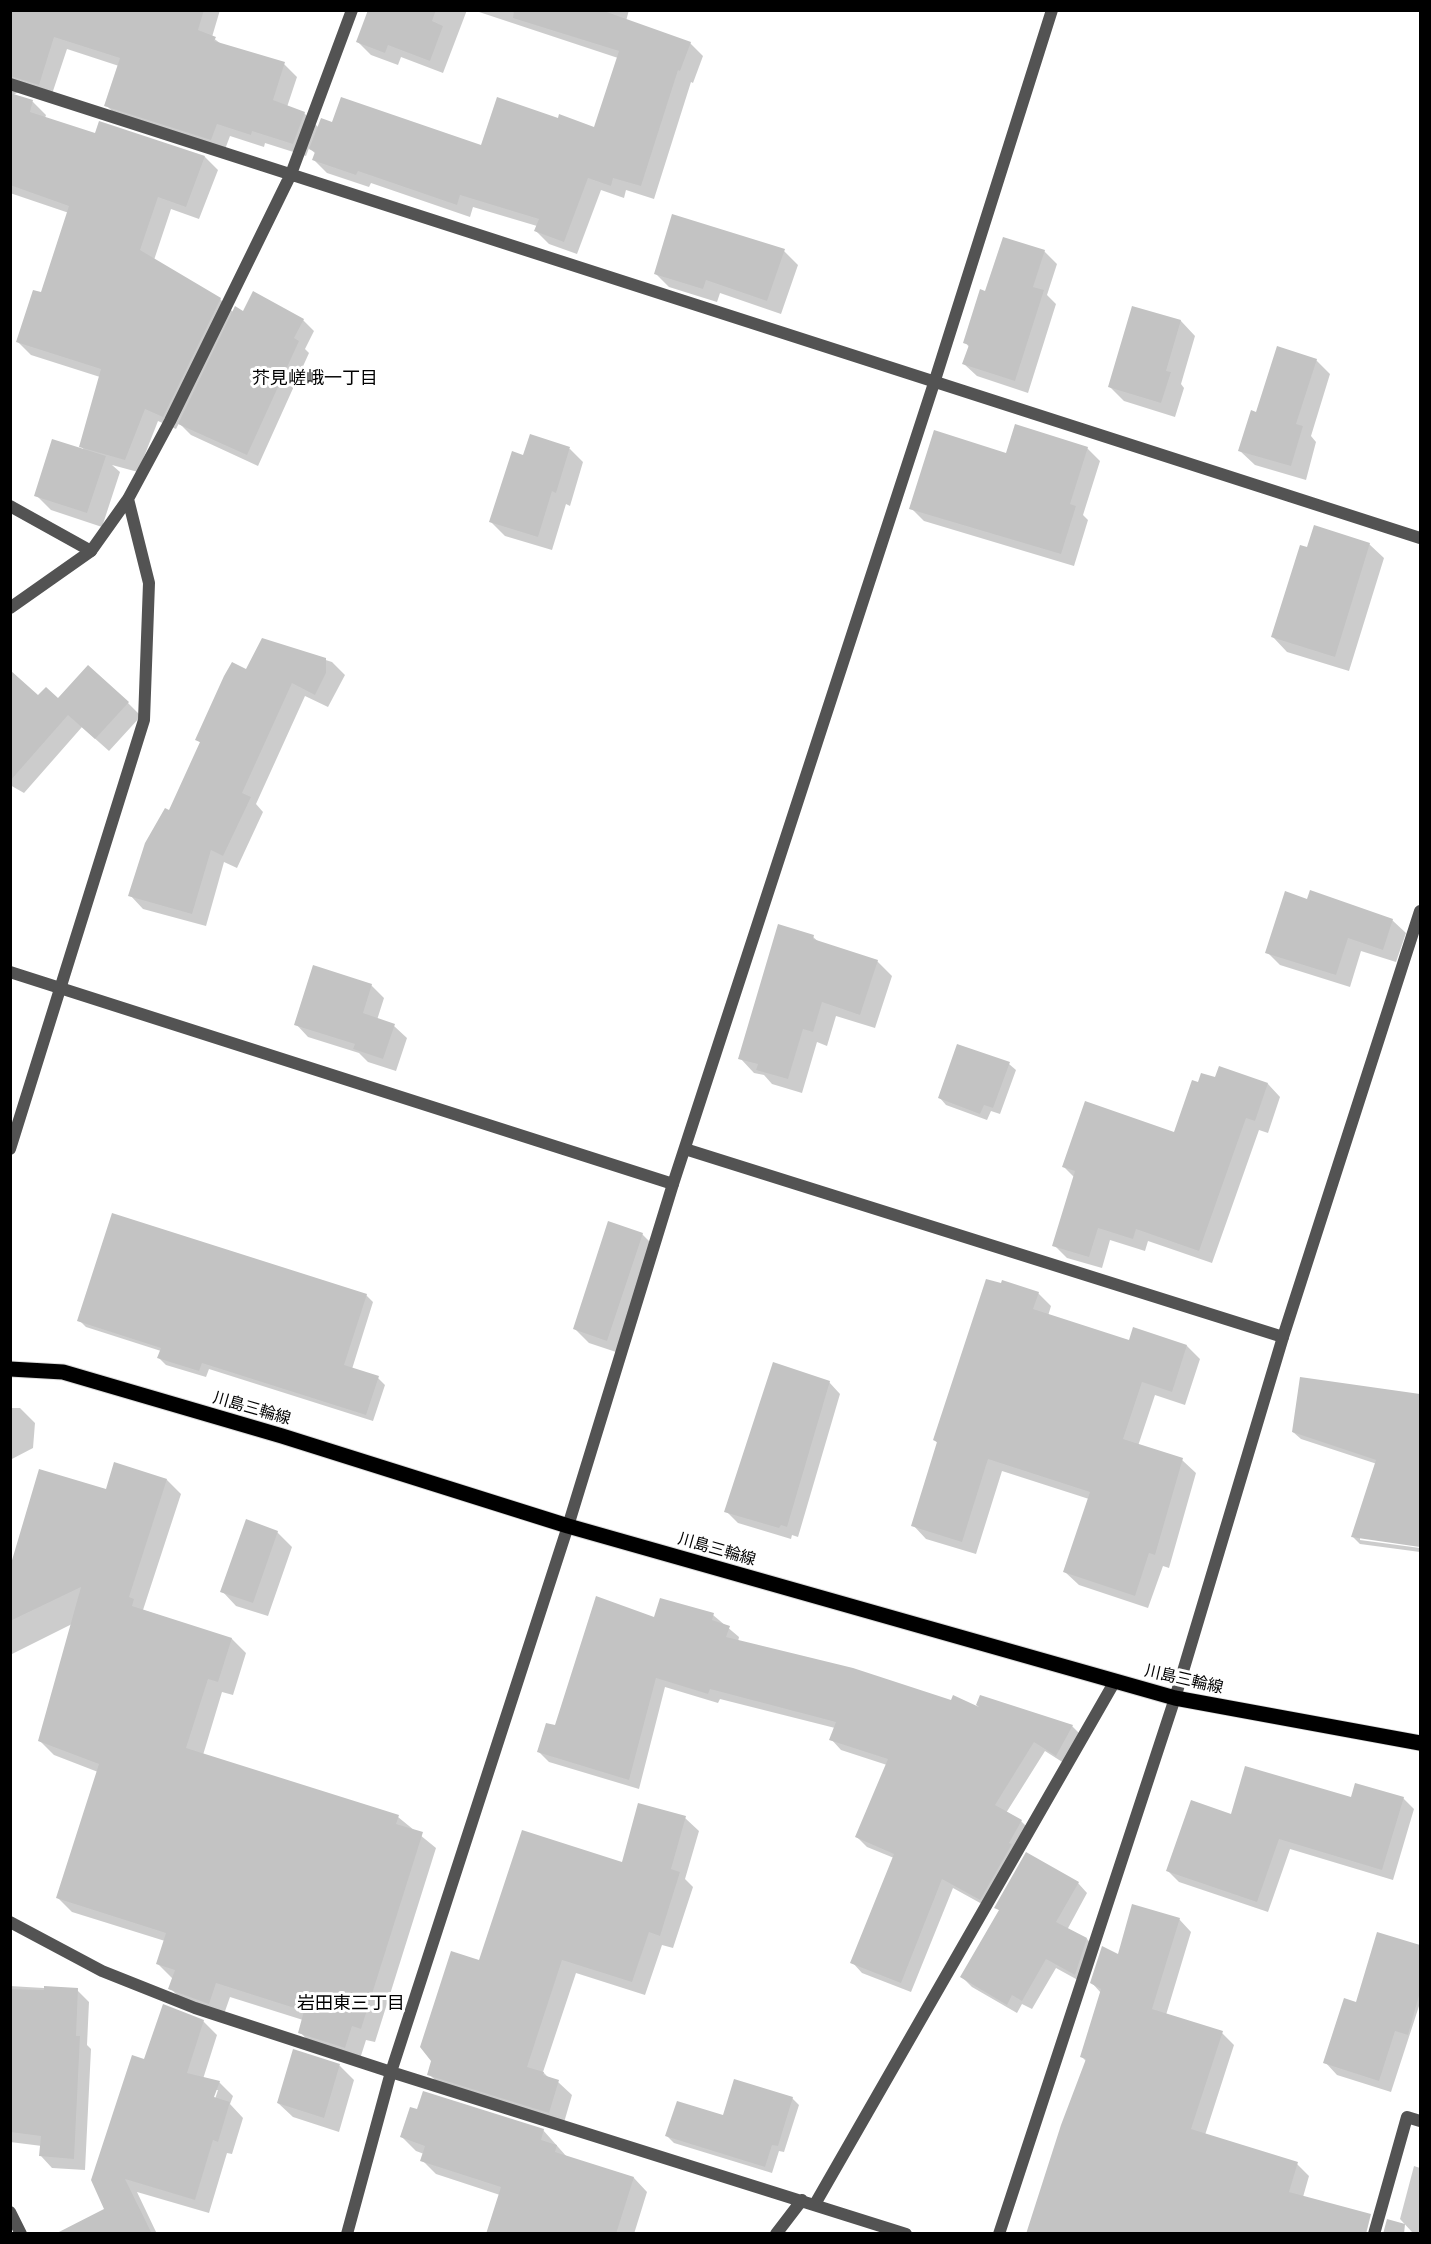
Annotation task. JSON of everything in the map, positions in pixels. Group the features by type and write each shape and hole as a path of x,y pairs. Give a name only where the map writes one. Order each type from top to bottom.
{"main road":[{"name":"川島三輪線","path":"10,1369 63,1372 282,1436 568,1526 1175,1698 1420,1743"}],"street":[{"path":"10,608 92,551 128,499 170,421 291,174 351,10"},
{"path":"347,2234 391,2072 568,1526 673,1184 935,381 1052,10"},
{"path":"10,84 1420,538"},
{"path":"10,1149 144,720 149,583 128,499"},
{"path":"10,506 92,551"},
{"path":"999,2234 1175,1698 1283,1337 1420,911"},
{"path":"10,972 673,1184"},
{"path":"685,1149 1283,1337"},
{"path":"815,2204 1115,1681"},
{"path":"10,1922 102,1971 184,2004 391,2072 906,2234"},
{"path":"1374,2234 1407,2117 1420,2121"},
{"path":"776,2234 802,2200"},
{"path":"10,2212 21,2234"}],"building":[{"path":"10,10 204,10 198,30 216,37 214,41 285,62 273,100 305,112 293,144 252,131 251,135 217,124 211,140 104,106 120,58 54,37 39,85 10,76"},
{"path":"368,10 436,10 432,21 443,26 430,61 388,45 385,53 356,42"},
{"path":"514,10 601,10 691,42 680,71 678,70 641,186 613,178 611,186 588,178 564,242 534,231 539,219 460,195 457,205 358,171 356,175 312,160 315,152 309,149 321,118 332,122 341,97 481,145 497,97 558,118 559,114 594,127 619,51 513,18"},
{"path":"10,93 33,100 30,112 95,133 99,121 205,156 186,207 158,197 140,250 221,298 163,417 145,409 125,460 79,447 101,369 16,342 33,290 41,292 69,206 10,185"},
{"path":"672,214 785,249 767,301 706,280 703,289 654,274"},
{"path":"1003,237 1045,250 1033,287 1044,290 1015,381 962,364 969,345 963,343 980,289 985,291"},
{"path":"253,291 304,319 294,338 299,341 247,455 178,424 235,306 243,311"},
{"path":"1132,306 1181,320 1166,371 1171,372 1161,403 1108,387"},
{"path":"1277,346 1317,359 1296,424 1303,426 1291,466 1238,451 1251,410 1256,412"},
{"path":"1015,424 1088,447 1070,504 1076,506 1061,554 909,509 934,430 1006,453"},
{"path":"530,434 570,447 556,493 552,491 538,537 489,522 512,451 523,455"},
{"path":"52,439 106,456 87,513 34,496"},
{"path":"1314,525 1370,543 1335,657 1271,637 1300,545 1307,547"},
{"path":"262,638 326,658 326,673 315,695 292,683 242,793 251,797 223,856 211,850 192,914 128,896 145,843 165,808 169,810 200,742 195,740 224,676 232,662 246,669"},
{"path":"88,665 129,702 95,739 68,715 10,781 10,670 38,695 46,687 58,698"},
{"path":"1310,890 1393,919 1383,950 1348,938 1336,975 1265,953 1285,891 1307,899"},
{"path":"778,924 814,935 813,939 878,960 860,1015 822,1002 813,1032 803,1029 788,1079 756,1070 758,1064 738,1059"},
{"path":"313,965 372,984 363,1013 395,1024 383,1059 353,1049 355,1044 294,1025"},
{"path":"957,1044 1010,1062 993,1108 984,1105 980,1114 938,1098"},
{"path":"1219,1066 1268,1083 1255,1121 1246,1118 1199,1251 1136,1229 1133,1239 1098,1228 1089,1257 1052,1246 1075,1171 1062,1167 1085,1101 1174,1132 1192,1080 1198,1082 1201,1073 1215,1077"},
{"path":"112,1213 367,1294 344,1365 379,1376 366,1415 202,1363 199,1371 157,1358 161,1348 77,1321"},
{"path":"608,1221 643,1233 607,1341 573,1329"},
{"path":"986,1279 1001,1283 1002,1280 1039,1292 1033,1309 1129,1340 1133,1327 1187,1345 1172,1392 1142,1382 1123,1439 1183,1458 1155,1555 1149,1553 1135,1596 1063,1572 1090,1492 988,1459 962,1542 911,1526 937,1442 933,1440"},
{"path":"773,1362 830,1381 787,1527 781,1525 779,1528 724,1512"},
{"path":"1300,1377 1420,1394 1420,1547 1351,1537 1376,1460 1292,1432"},
{"path":"114,1462 167,1479 129,1597 134,1599 132,1606 232,1638 218,1682 208,1679 186,1748 399,1815 396,1824 423,1832 361,2029 352,2026 345,2048 298,2033 304,2011 216,1983 209,2004 168,1989 175,1970 156,1964 166,1933 56,1898 99,1764 38,1741 81,1587 10,1621 10,1567 39,1469 106,1489"},
{"path":"246,1519 278,1531 253,1603 220,1592"},
{"path":"596,1596 654,1617 660,1598 714,1613 712,1620 730,1626 726,1637 853,1668 951,1700 953,1695 979,1707 976,1705 980,1695 1073,1725 1056,1756 1034,1742 995,1805 1022,1820 1009,1843 1012,1844 980,1900 942,1879 901,1983 850,1963 894,1854 855,1837 888,1759 829,1740 836,1722 710,1689 708,1694 656,1678 629,1780 537,1752 546,1723 555,1725"},
{"path":"1245,1766 1351,1797 1355,1783 1404,1797 1382,1870 1279,1839 1257,1902 1166,1871 1191,1800 1231,1814"},
{"path":"638,1803 686,1816 671,1869 680,1872 660,1936 649,1932 632,1982 562,1960 527,2067 559,2080 549,2113 427,2075 431,2061 420,2047 451,1951 479,1960 522,1830 622,1862"},
{"path":"1026,1852 1079,1882 1056,1922 1087,1938 1075,1975 1046,1959 1022,2001 1012,1995 1007,2005 960,1977 999,1910 994,1908"},
{"path":"1132,1904 1180,1918 1152,2009 1223,2031 1191,2129 1298,2162 1289,2192 1371,2214 1366,2234 1026,2234 1061,2125 1086,2059 1080,2057 1101,1989 1090,1983 1102,1946 1118,1954"},
{"path":"1377,1932 1420,1945 1420,1992 1408,2035 1395,2031 1379,2081 1323,2063 1344,1998 1356,2002"},
{"path":"44,1986 78,1988 76,2036 80,2036 74,2159 39,2156 41,2136 10,2132 10,1989 44,1990"},
{"path":"163,2004 204,2020 187,2073 220,2081 214,2097 230,2102 218,2142 213,2140 195,2200 125,2179 152,2234 55,2234 104,2209 91,2180 132,2055 144,2059"},
{"path":"293,2049 340,2064 324,2118 277,2103"},
{"path":"734,2079 793,2097 778,2146 772,2145 765,2167 665,2136 677,2101 723,2115"},
{"path":"423,2091 544,2129 541,2140 557,2145 555,2152 634,2177 616,2234 486,2234 501,2187 420,2161 425,2146 400,2137 410,2107 417,2109"},
{"path":"1387,2219 1405,2224 1404,2234 1383,2234"}],"district":[{"name":"芥見嵯峨一丁目","path":"315,378"},
{"name":"岩田東三丁目","path":"351,2003"}]}
